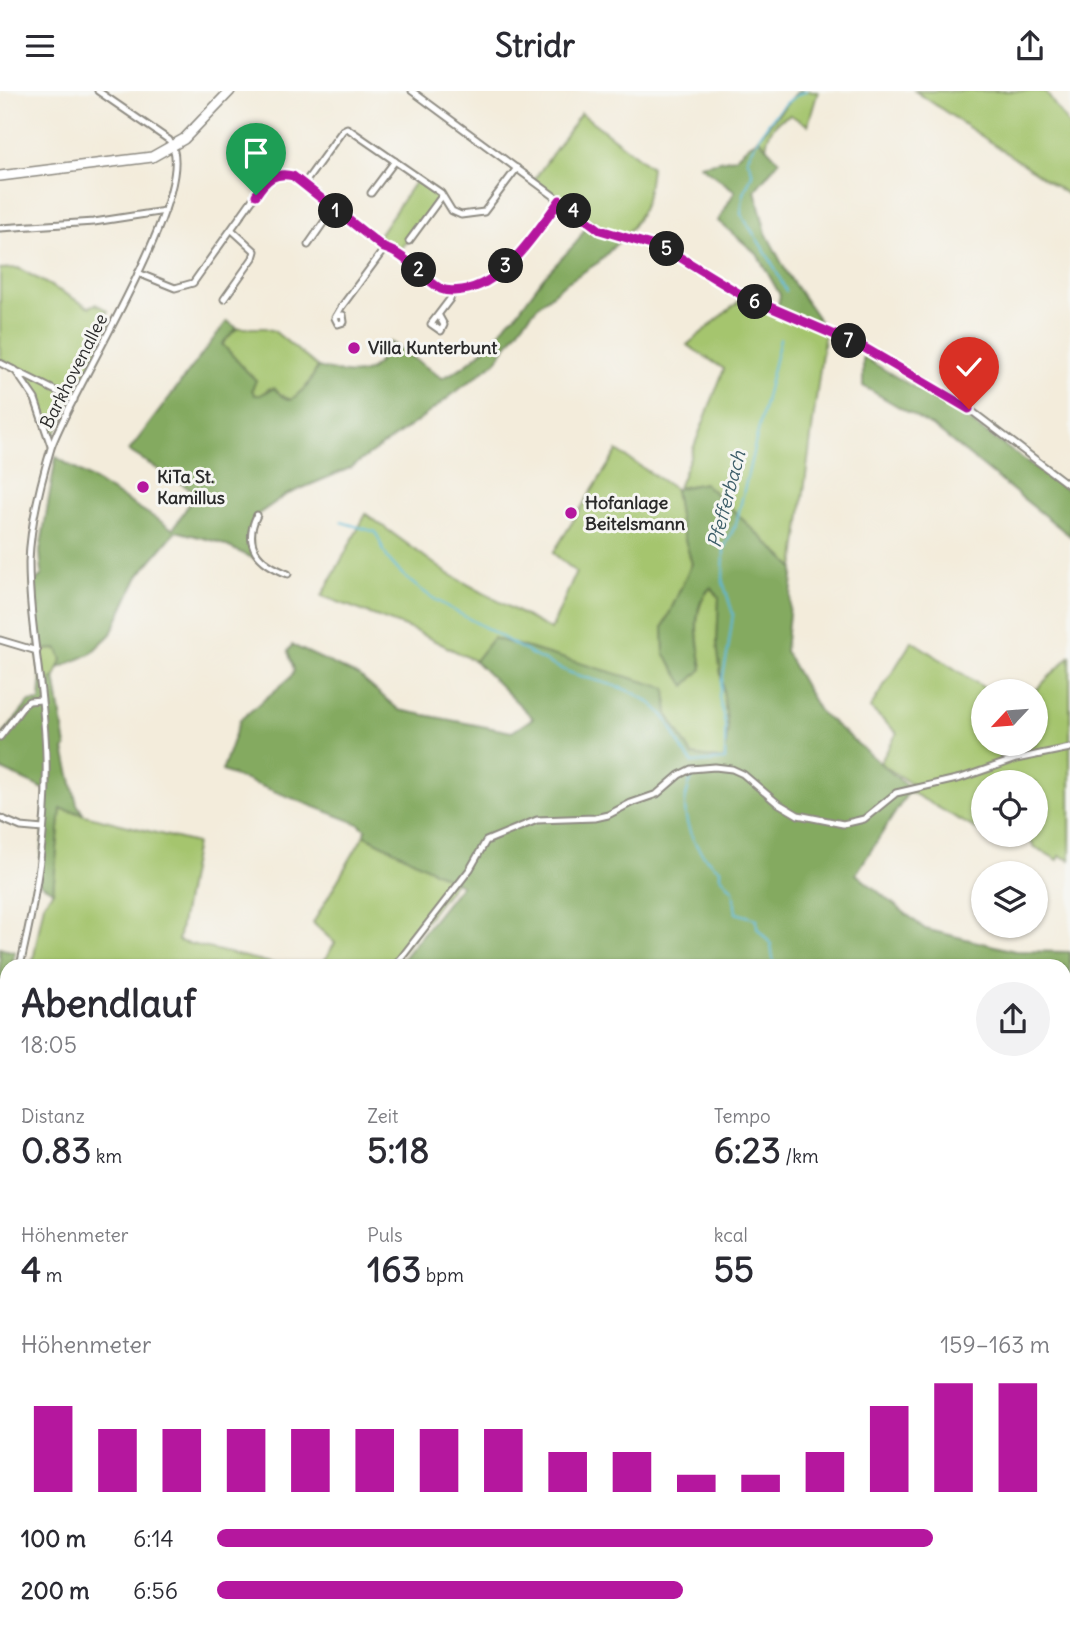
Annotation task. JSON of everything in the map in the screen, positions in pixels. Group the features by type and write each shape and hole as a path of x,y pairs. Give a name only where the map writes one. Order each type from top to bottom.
{"main road":[{"path":"0,176 145,158 173,146 192,132 230,91"}],"street":[{"path":"98,91 169,140 173,146"},
{"path":"412,91 600,230 668,250 740,294 863,347 969,409 1070,486"},
{"path":"304,184 347,128 442,196 448,206 457,213 481,213 517,168"},
{"name":"Barkhovenallee","path":"22,959 35,899 43,829 46,756 29,561 33,520 51,448 138,273 165,211 176,161 173,146"},
{"path":"372,193 395,161"},
{"path":"138,273 175,288 188,286 197,279 264,183 272,177 289,174 330,203 333,209 384,248 394,251 442,289 452,291 477,287 502,270 526,246 560,200"},
{"path":"409,241 442,196"},
{"path":"308,246 333,209"},
{"path":"0,227 94,222 165,211"},
{"path":"224,299 253,258 255,251 232,230"},
{"path":"336,316 384,248"},
{"path":"439,316 452,291"},
{"path":"0,363 74,400"},
{"path":"15,370 36,398 51,448"},
{"path":"257,515 250,533 254,549 266,563 288,574"},
{"path":"0,640 37,651"},
{"path":"0,737 24,705 29,701 41,700"},
{"path":"400,959 471,869 486,841 537,820 608,815 657,794 685,772 715,767 733,769 798,815 843,824 864,819 896,793 961,778 1016,759 1070,748"},
{"path":"0,818 22,827 43,829"}],"green space":[{"path":"798,91 818,91 808,125 790,115 785,117 770,132 767,148 758,138"},
{"path":"915,91 1045,91 1070,127 1070,196"},
{"path":"581,113 651,167 644,205 624,237 600,229 534,180"},
{"path":"758,138 779,161 755,190 766,233 788,275 825,329 777,310 780,295 757,254 718,221 735,191 700,165 734,158"},
{"path":"417,179 441,196 399,251 377,238"},
{"path":"588,224 600,232 622,238 599,262 563,285 539,305 495,362 419,420 350,468 286,495 257,515 251,528 257,560 218,542 176,531 138,576 111,634 90,654 59,668 62,660 58,649 38,650 32,583 42,575 40,551 56,457 173,529 196,493 129,451 227,321 237,328 222,344 256,380 252,390 255,395 274,388 283,397 291,400 307,386 318,367 353,374 370,370 384,355 390,342 442,378 466,365 494,339 543,278 576,243"},
{"path":"18,268 89,307 96,304 108,311 106,316 114,321 53,438 32,384 17,368 0,359 0,269"},
{"path":"744,297 825,330 794,568 704,483 678,488 724,369 687,345"},
{"path":"239,328 265,328 274,331 318,367 307,386 291,400 270,388 260,395 255,395 252,390 256,380 222,344"},
{"path":"863,357 965,418 1070,492 1070,536 935,428 863,386"},
{"path":"617,451 675,489 680,522 692,564 663,627 664,653 702,669 697,626 700,606 711,587 719,597 717,644 728,728 725,760 692,755 668,715 493,638 475,661 413,630 322,596 366,514 447,573 551,630 576,572 553,553"},
{"path":"704,483 794,568 785,651 819,711 907,786 909,791 856,874 925,929 1015,951 1070,952 1070,959 403,959 461,885 364,835 366,830 359,824 222,771 240,720 291,677 294,670 288,651 292,645 359,676 399,710 512,732 533,718 475,661 493,638 666,688 668,715 692,755 724,760 728,728 717,644 719,597 711,587 704,595 697,615 702,669 685,686 664,653 663,627 692,564 680,522 675,489"},
{"path":"912,641 971,679 971,756 1048,756 1047,679 1070,656 1070,860 1060,856 1058,860 1035,847 1048,847 1048,770 971,770 971,826 909,791 911,784 880,763 897,733 870,708"},
{"path":"58,649 62,660 55,677 41,685 38,650"},
{"path":"55,677 66,747 64,750 77,804 83,813 61,809 53,891 39,883 46,790 0,769 0,738 29,702 40,701 41,685"},
{"path":"61,809 196,843 178,941 254,959 33,959 44,903 53,891"},
{"path":"364,835 456,881 396,959 325,959 335,943 313,923"},
{"path":"0,948 15,952 14,959 0,959"}],"waterway":[{"name":"Pfefferbach","path":"786,291 771,261 741,214 744,194 752,176 747,159 764,129 779,110 806,91"},
{"name":"Pfefferbach","path":"341,522 376,532 385,554 401,573 453,610 551,664 571,673 619,687 646,700 656,707 669,723 693,763 725,760 725,725 719,696 733,614 723,582 724,548 736,524 780,339"},
{"name":"Pfefferbach","path":"693,773 685,805 691,834 700,850 720,869 720,876 733,890 736,913 757,919 757,928 771,944 773,959"}],"place":[{"name":"Villa Kunterbunt","path":"354,348"},
{"name":"KiTa St. Kamillus","path":"143,487"},
{"name":"Hofanlage Beitelsmann","path":"571,513"}],"route":[{"path":"256,195 268,179 289,174 330,203 333,209 384,248 394,251 419,269 421,275 442,289 452,291 477,287 502,270 526,246 560,200 600,230 668,250 752,300 863,347 969,409"}]}
